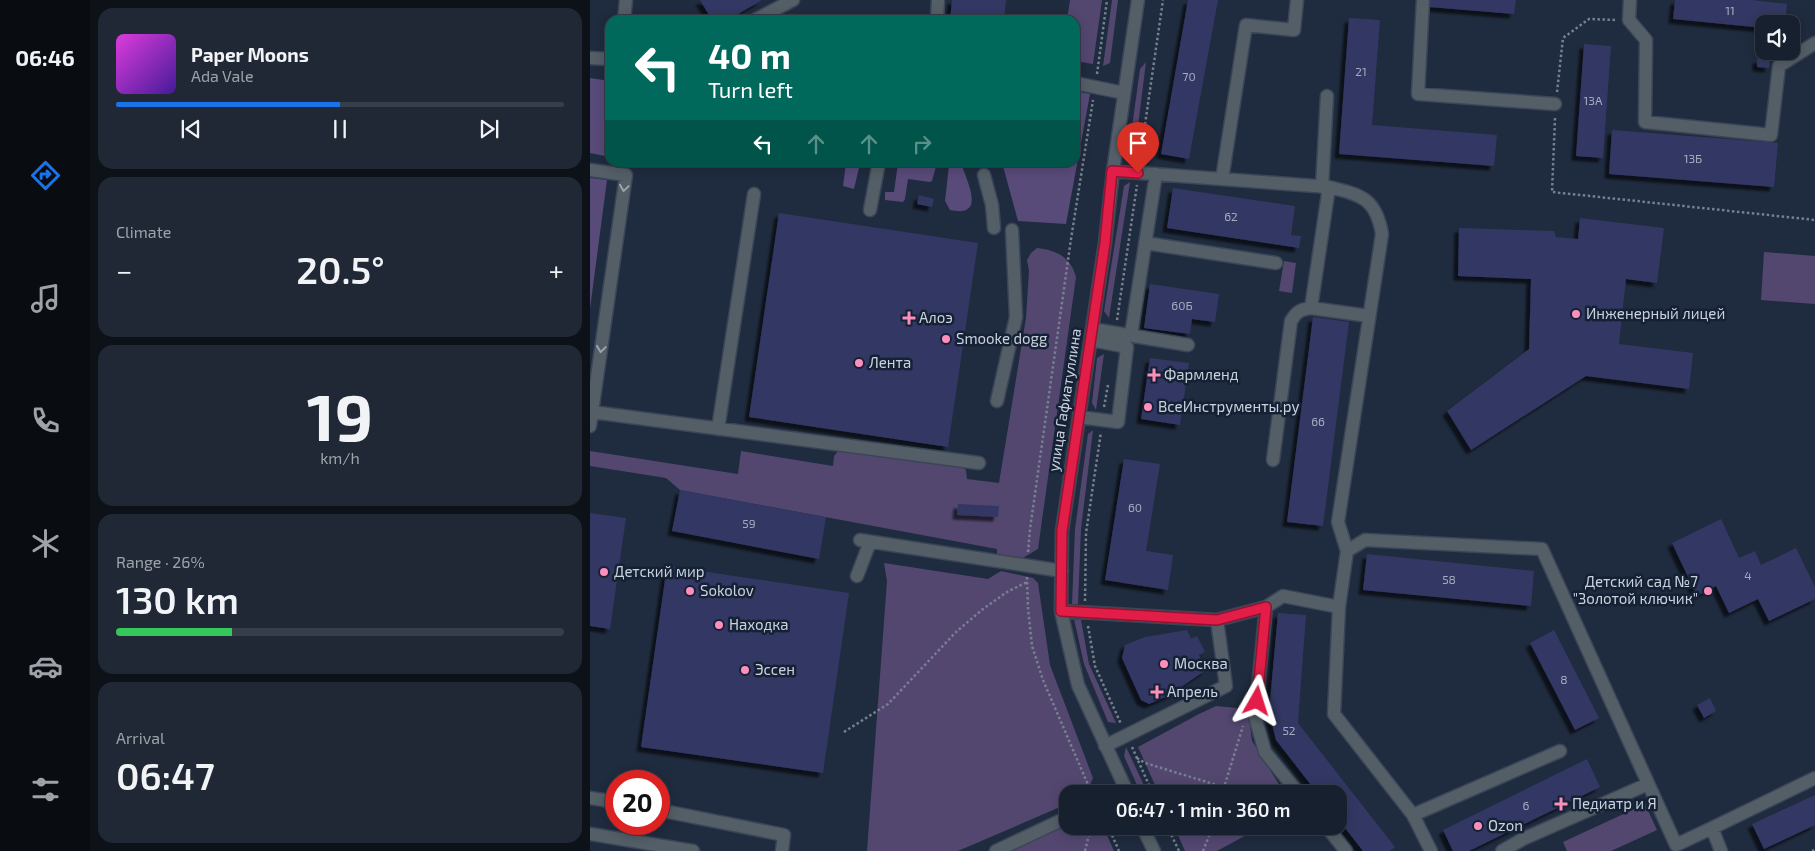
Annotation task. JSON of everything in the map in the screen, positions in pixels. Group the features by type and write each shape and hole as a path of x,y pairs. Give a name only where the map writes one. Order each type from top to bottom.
{"street":[{"path":"624,15 626,0"},
{"path":"765,15 793,0"},
{"path":"937,15 938,0"},
{"name":"улица Гафиатуллина","path":"1120,785 1078,686 1061,611 1062,531 1105,243 1112,171 1138,0"},
{"path":"1222,180 1246,25 1294,30 1297,0"},
{"path":"1423,0 1418,94 1555,104"},
{"path":"1630,0 1629,20 1646,40 1645,122 1771,135 1780,66 1815,43"},
{"path":"590,58 605,59"},
{"path":"1080,84 1124,93"},
{"path":"1311,308 1325,187 1327,96"},
{"path":"870,210 878,167"},
{"path":"590,170 626,175 590,426"},
{"path":"1112,171 1325,187 1356,194 1361,197 1370,204 1380,222 1382,234 1338,522 1348,551 1339,607 1334,714 1413,815 1431,851"},
{"path":"1132,336 1156,174"},
{"path":"984,175 992,205 994,228"},
{"path":"718,429 754,194"},
{"path":"997,401 1016,317 1012,230"},
{"path":"1146,243 1276,262"},
{"path":"1273,460 1291,321 1298,312 1311,308 1369,316"},
{"path":"1091,334 1132,336 1188,345"},
{"path":"1079,417 1118,422 1128,347 1091,334"},
{"path":"592,412 979,463"},
{"path":"1348,551 1365,540 1542,549 1676,846 1815,778"},
{"path":"857,576 865,541 1062,571"},
{"path":"1061,611 1217,620 1266,607 1283,596 1339,607"},
{"path":"1266,607 1255,717 1265,752 1292,785"},
{"path":"1105,746 1226,686 1217,620"},
{"path":"1413,815 1560,751"},
{"path":"1502,851 1523,839 1648,784"},
{"path":"590,798 605,800"},
{"path":"670,812 784,835 782,851"},
{"path":"996,851 1059,821"},
{"path":"1712,828 1721,851"},
{"path":"590,834 693,851"},
{"path":"1146,835 1154,851"},
{"path":"1333,835 1346,851"}],"path":[{"path":"1088,785 1043,680 1032,646 1028,608 1027,567 1030,529 1107,0"},
{"path":"1629,20 1589,19 1563,38 1555,104 1552,192 1815,220"},
{"path":"844,732 888,704 956,632 983,609 1027,581"},
{"path":"1225,785 1248,709 1257,701"},
{"path":"1136,757 1146,763 1222,785"},
{"path":"1085,851 1089,835"},
{"path":"1112,835 1120,851"},
{"path":"1171,835 1179,851"},
{"path":"1203,851 1209,835"}],"shaded area":[{"path":"1070,0 1102,0 1093,64 1080,62 1080,15 1068,15"},
{"path":"1112,0 1118,0 1110,63 1103,66"},
{"path":"1146,62 1134,158 1128,156 1140,69"},
{"path":"590,78 605,80 605,156 590,153"},
{"path":"1080,92 1090,94 1080,148"},
{"path":"845,167 859,167 854,189 843,186"},
{"path":"897,167 936,167 930,182 908,179 903,202 885,200 885,192 894,192"},
{"path":"949,167 962,167 970,188 971,204 968,209 961,211 950,210 945,201"},
{"path":"1003,167 1077,167 1066,224 1018,221"},
{"path":"590,178 607,180 590,309"},
{"path":"1130,182 1109,318 1104,311 1124,186"},
{"path":"1037,248 1062,256 1074,270 1076,277 1038,549 1021,559 997,554 997,549 680,490 666,478 590,466 590,451 738,474 741,451 833,466 834,456 840,449 960,465 966,470 967,479 999,483 1026,318 1029,271 1027,260"},
{"path":"1764,252 1815,256 1815,304 1761,300"},
{"path":"1284,261 1296,263 1292,293 1279,291"},
{"path":"1104,354 1096,410 1092,403 1097,358"},
{"path":"1093,430 1081,529 1078,604 1072,604 1075,529 1088,434"},
{"path":"884,563 988,579 1001,571 1033,578 1038,583 1050,665 1093,778 1090,785 1059,785 1059,807 958,851 867,851 887,581"},
{"path":"1074,619 1081,620 1089,664 1116,723 1108,722 1084,664"},
{"path":"1216,706 1248,709 1252,741 1279,785 1155,785 1138,747"},
{"path":"1126,747 1144,785 1137,785 1124,756"},
{"path":"1645,804 1657,830 1611,851 1567,851 1563,842"},
{"path":"1059,829 1059,835 1107,835 1114,851 1012,851"},
{"path":"1178,835 1246,835 1217,851 1185,851"}],"building":[{"path":"700,0 762,0 736,15 709,15"},
{"path":"952,0 1006,0 1004,15 950,15"},
{"path":"1188,0 1218,0 1189,159 1161,154"},
{"path":"1429,0 1516,0 1514,14 1429,7"},
{"path":"1675,0 1751,0 1787,4 1786,15 1755,15 1755,27 1673,19"},
{"path":"1349,18 1380,20 1372,125 1497,135 1494,166 1339,154"},
{"path":"1584,44 1611,46 1603,158 1576,156"},
{"path":"1757,60 1770,60 1769,68 1757,67"},
{"path":"1612,130 1778,143 1774,187 1609,174"},
{"path":"1173,188 1295,206 1291,235 1301,236 1299,248 1167,228"},
{"path":"919,195 934,199 932,207 917,204"},
{"name":"Лента","path":"779,213 978,243 948,447 749,417"},
{"name":"Инженерный лицей","path":"1580,218 1664,228 1657,283 1626,279 1619,344 1693,353 1689,389 1586,376 1471,450 1447,411 1529,349 1531,279 1458,276 1459,228 1554,231 1556,237 1578,239"},
{"path":"1150,284 1219,294 1215,322 1192,319 1190,334 1144,328"},
{"path":"1313,317 1349,322 1323,526 1287,522"},
{"path":"1150,358 1189,363 1180,425 1141,419"},
{"path":"1124,459 1160,464 1146,551 1173,555 1168,590 1105,580"},
{"path":"680,490 826,517 819,559 672,531"},
{"path":"958,504 999,506 998,517 957,515"},
{"name":"Детский мир","path":"590,513 626,518 610,629 590,626"},
{"path":"1721,519 1739,558 1755,551 1761,565 1796,548 1815,587 1815,599 1769,621 1758,599 1729,613 1716,586 1697,596 1672,543"},
{"path":"1367,554 1534,571 1531,606 1363,590"},
{"path":"667,566 849,593 823,773 641,747"},
{"path":"1278,613 1306,615 1298,723 1346,785 1311,785 1276,740 1269,712"},
{"name":"Москва","path":"1187,630 1191,639 1197,636 1205,652 1199,655 1206,670 1168,696 1149,704 1141,700 1122,658 1125,645 1145,637"},
{"path":"1554,630 1599,718 1575,730 1530,643"},
{"path":"1710,698 1716,711 1704,718 1697,705"},
{"path":"1587,759 1600,787 1469,851 1453,851 1443,830"},
{"path":"1347,786 1395,847 1390,851 1363,851 1347,831"},
{"path":"1815,795 1815,825 1764,849 1752,824"}],"place":[{"name":"Инженерный лицей","path":"1576,314"},
{"name":"Алоэ","path":"909,318"},
{"name":"Smooke dogg","path":"946,339"},
{"name":"Лента","path":"859,363"},
{"name":"Фармленд","path":"1154,375"},
{"name":"ВсеИнструменты.ру","path":"1148,407"},
{"name":"Детский мир","path":"604,572"},
{"name":"Sokolov","path":"690,591"},
{"name":"Детский сад №7 \"Золотой ключик\"","path":"1708,591"},
{"name":"Находка","path":"719,625"},
{"name":"Москва","path":"1164,664"},
{"name":"Эссен","path":"745,670"},
{"name":"Апрель","path":"1157,692"},
{"name":"Педиатр и Я","path":"1561,804"},
{"name":"Ozon","path":"1478,826"}],"route":[{"path":"1138,173 1112,171 1105,243 1062,531 1061,611 1217,620 1266,607 1257,701"}]}
